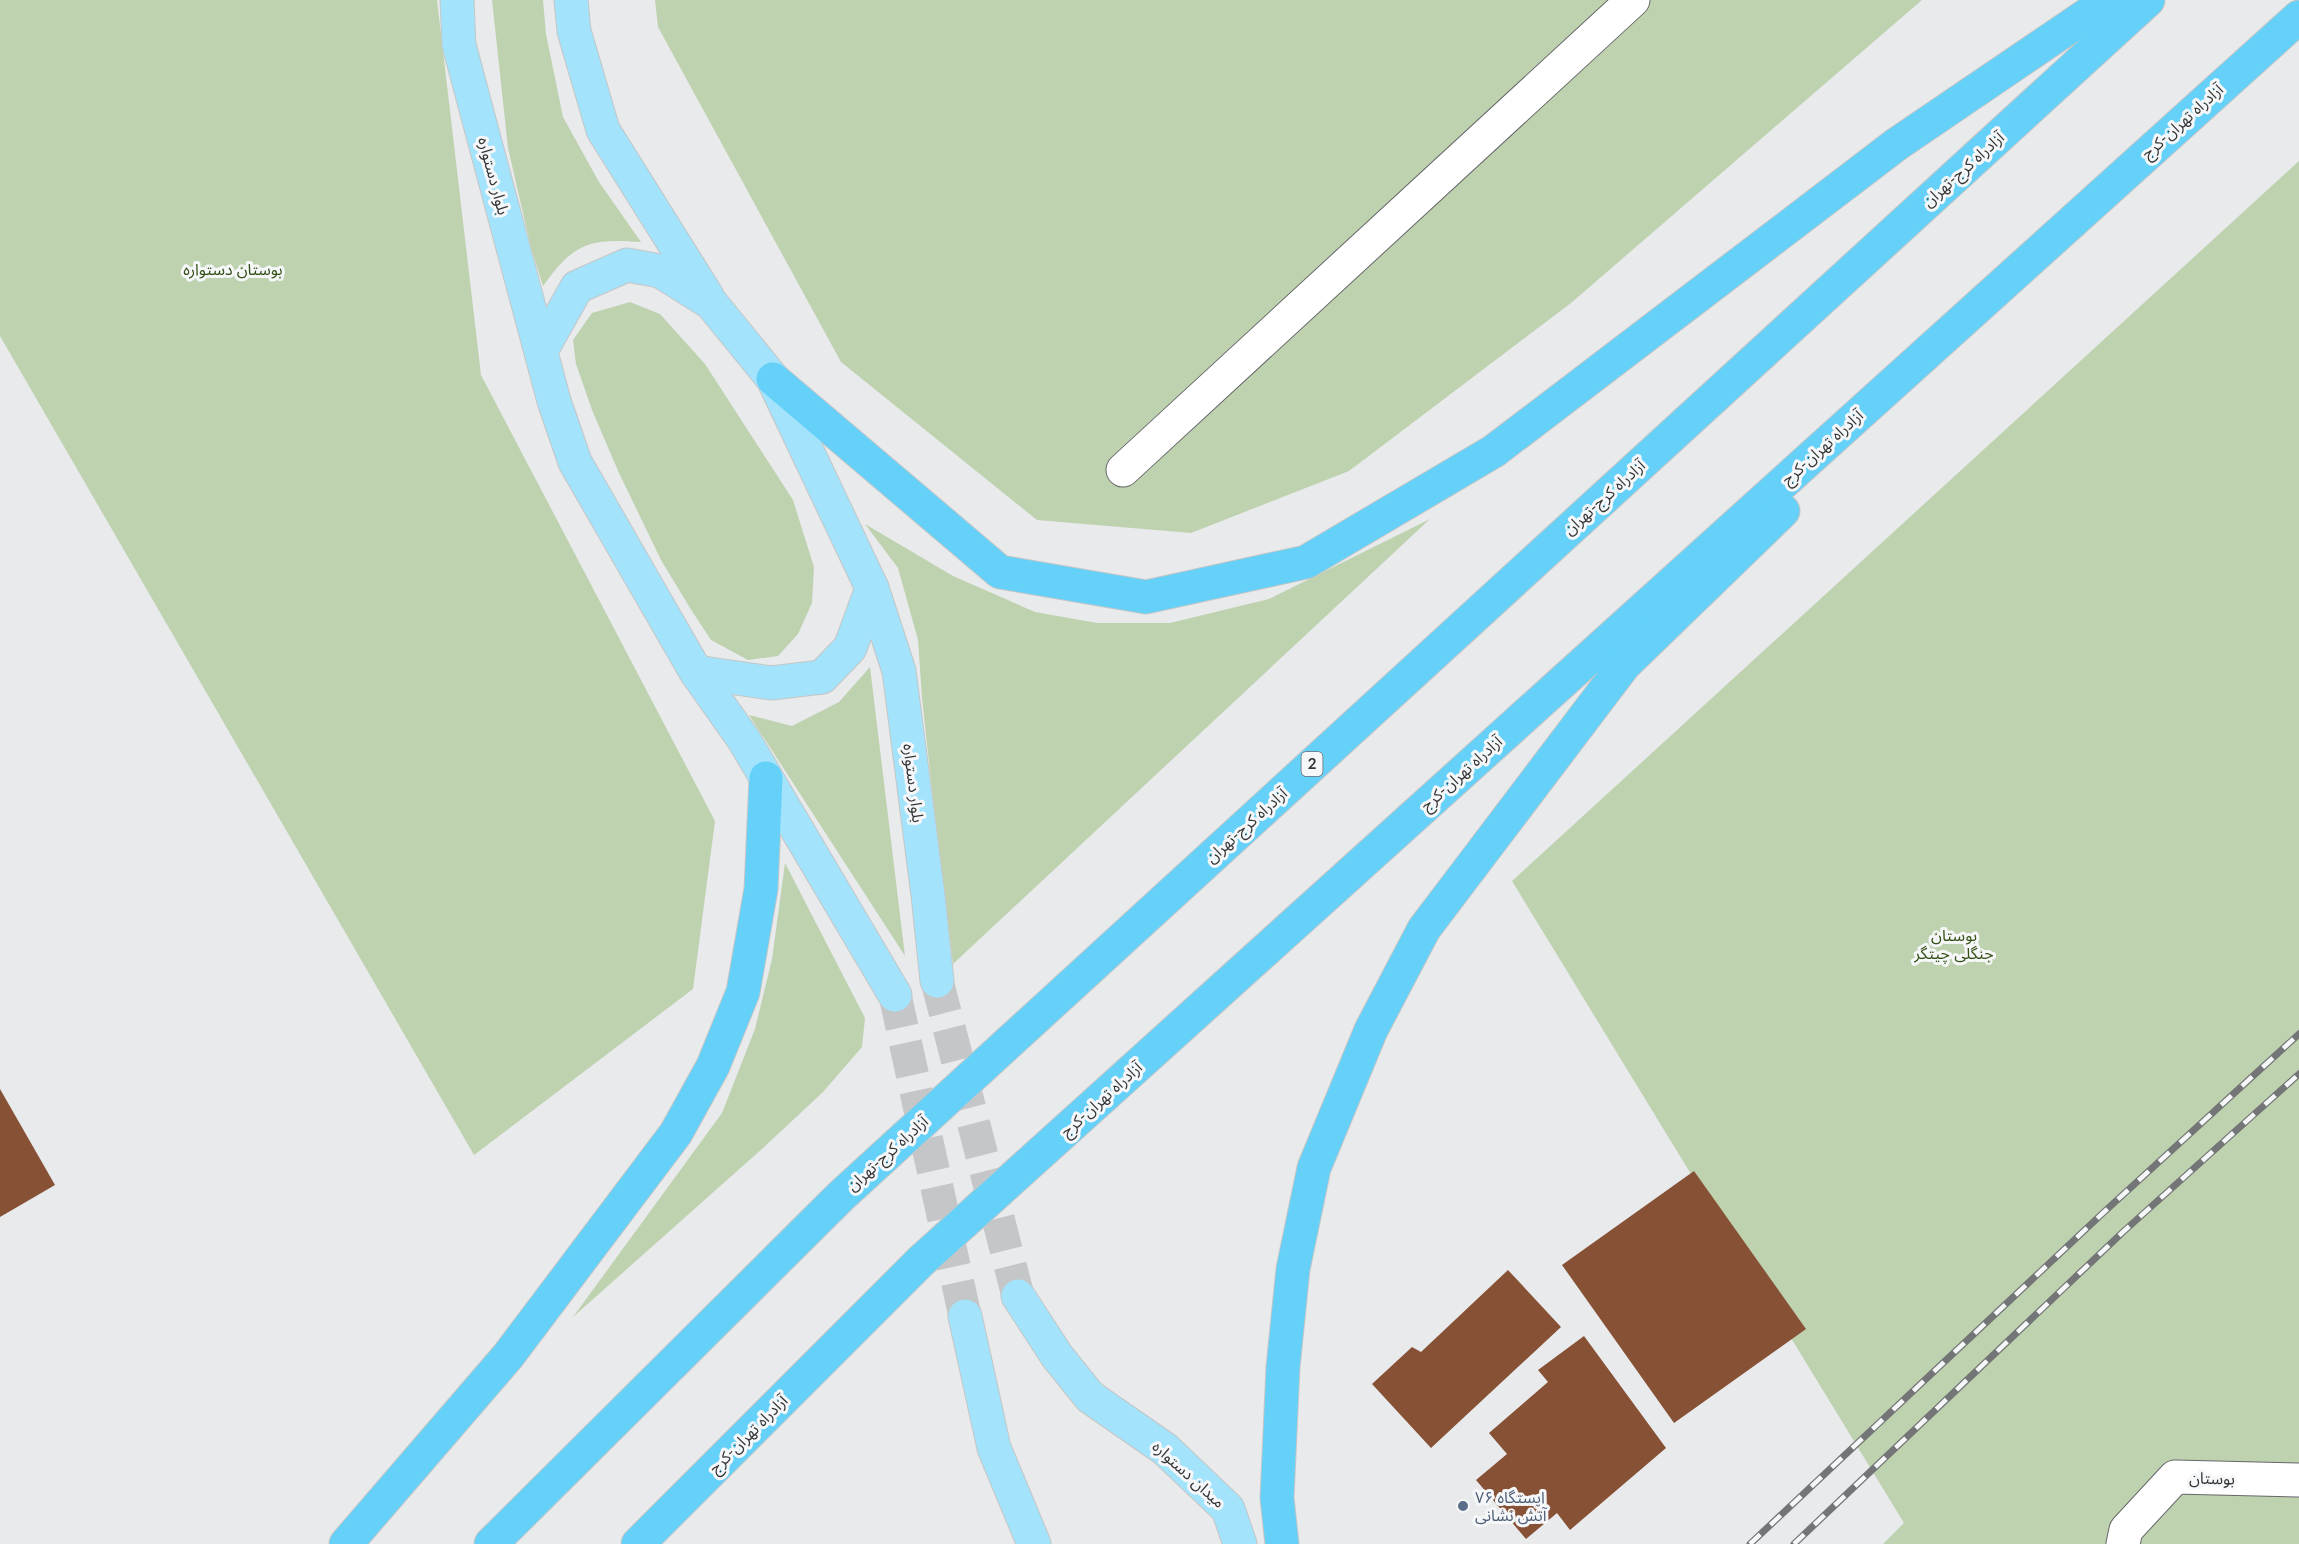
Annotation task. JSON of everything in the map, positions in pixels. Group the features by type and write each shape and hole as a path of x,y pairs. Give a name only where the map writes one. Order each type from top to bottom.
{"highway":[{"path":"774,379 1000,572 1146,597 1306,562 1494,451 1897,144 2109,0"},
{"name":"آزادراه کرج-تهران","path":"492,1544 841,1196 2148,0"},
{"name":"آزادراه تهران-کرج","path":"638,1544 921,1261 2299,17"},
{"path":"1282,1544 1278,1498 1283,1366 1293,1269 1314,1168 1371,1030 1424,929 1624,665 2249,61"},
{"path":"346,1544 508,1356 676,1133 713,1066 743,992 761,888 766,778"}],"main road":[{"name":"بلوار دستواره","path":"457,0 459,45 554,401 575,462 696,672"},
{"path":"571,0 574,31 603,130 711,303"},
{"path":"541,351 577,287 627,265 660,271 711,303"},
{"name":"بلوار دستواره","path":"711,303 774,379 872,588 900,671 937,981"},
{"path":"696,672 771,683 822,677 850,648 872,588"},
{"path":"696,672 744,740 895,995"},
{"name":"میدان دستواره","path":"1018,1296 1057,1356 1090,1397 1165,1449 1228,1509 1240,1544"},
{"path":"965,1316 994,1448 1034,1544"}],"street":[{"path":"1123,470 1633,0"},
{"name":"بوستان","path":"2123,1544 2126,1530 2175,1477 2299,1480"}],"green space":[{"name":"بوستان دستواره","path":"0,0 437,0 481,375 715,821 693,989 474,1155 0,336"},
{"path":"492,0 543,0 546,34 563,117 599,182 641,242 608,241 584,246 564,260 543,286 531,248 508,148"},
{"path":"655,0 1922,0 1571,303 1349,471 1191,533 1037,520 841,362 658,27"},
{"name":"بوستان جنگلی چیتگر","path":"2299,161 2299,1544 1883,1544 1904,1523 1512,881"},
{"path":"630,302 660,314 705,364 793,500 814,567 812,603 798,634 778,656 748,660 711,640 661,560 592,410 576,364 573,340 592,313"},
{"path":"1430,519 953,964 922,698 918,640 898,568 865,524 953,576 1035,612 1097,623 1170,623 1269,599"},
{"path":"870,667 905,956 749,715 792,726 839,702"},
{"path":"785,863 865,1018 862,1047 823,1092 573,1317 722,1113 755,1029 772,959"}],"building":[{"path":"0,1089 55,1185 0,1217"},
{"path":"1694,1171 1806,1329 1674,1423 1562,1265"},
{"path":"1508,1270 1561,1327 1431,1448 1372,1384 1412,1347 1421,1352"},
{"path":"1584,1336 1666,1448 1570,1530 1557,1513 1526,1539 1476,1480 1507,1454 1489,1433 1548,1382 1538,1370"}],"tunnel":[{"path":"937,981 1018,1296"},
{"path":"895,995 965,1316"}],"railway":[{"path":"1750,1544 2104,1212 2299,1034"},
{"path":"1794,1544 2124,1231 2299,1074"}],"place":[{"name":"ایستگاه ۷۶ آتش نشانی","path":"1463,1506"}]}
